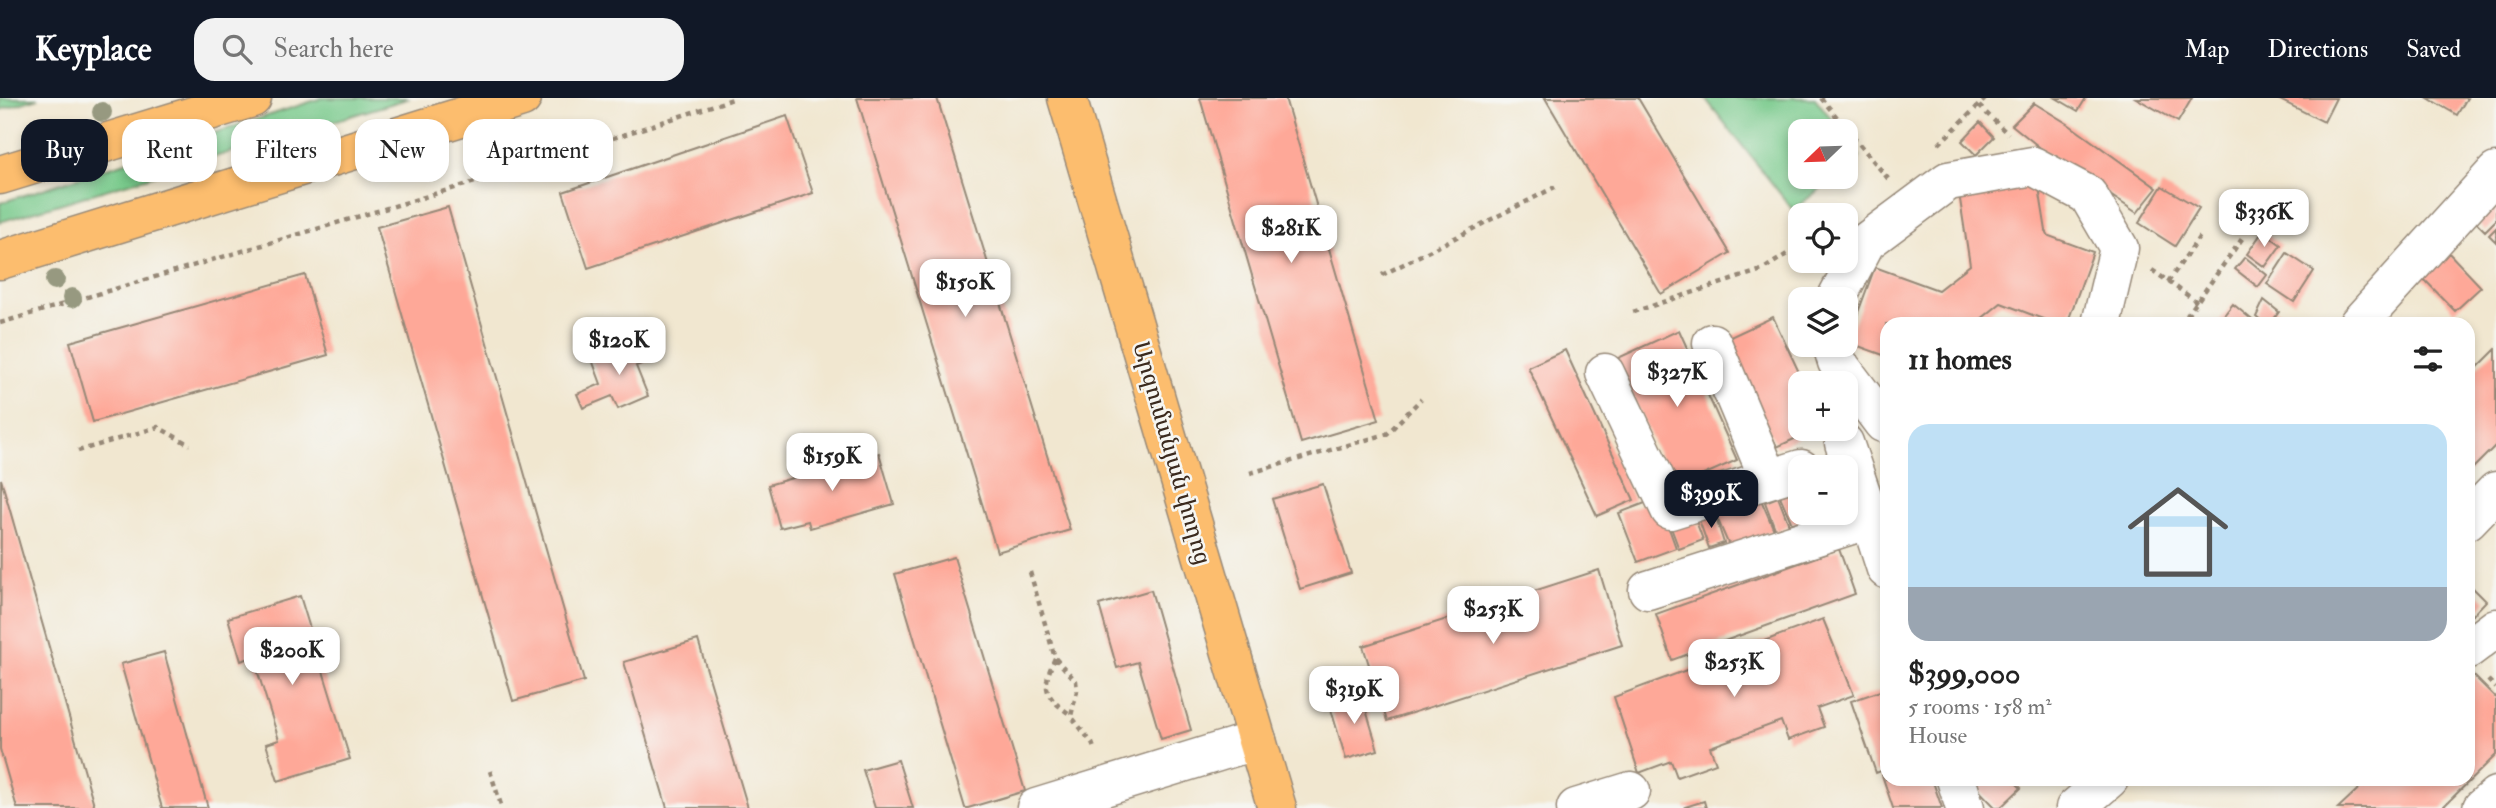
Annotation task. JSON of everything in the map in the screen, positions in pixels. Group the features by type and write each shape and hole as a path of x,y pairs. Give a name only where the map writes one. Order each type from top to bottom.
{"main road":[{"path":"0,175 252,98"},
{"path":"0,260 522,98"},
{"name":"Արզումանյան փողոց","path":"1067,98 1277,808"}],"lane":[{"path":"1842,287 1866,242 1948,181 2033,166 2088,195 2119,248 2103,317"},
{"path":"2364,317 2496,172"},
{"path":"1605,373 1670,510 1785,474 1712,343"},
{"path":"1836,357 1880,419"},
{"path":"1833,455 1846,449 1848,455"},
{"path":"1858,484 1880,550"},
{"path":"2475,513 2496,491"},
{"path":"1648,590 1870,519"},
{"path":"2475,644 2496,628"},
{"path":"1037,808 1257,740"},
{"path":"1958,786 1965,808"},
{"path":"2075,808 2101,786"},
{"path":"1576,808 1631,791"},
{"path":"2482,808 2496,796"}],"path":[{"path":"0,323 512,172 736,98"},
{"path":"1821,98 1895,187"},
{"path":"1979,106 2002,127"},
{"path":"1382,275 1555,187"},
{"path":"2168,282 2200,236"},
{"path":"2186,317 2244,236"},
{"path":"2119,248 2197,302"},
{"path":"1633,312 1762,270 1788,253"},
{"path":"1250,473 1387,434 1421,399"},
{"path":"78,450 158,428 190,445"},
{"path":"1030,572 1055,658 1076,681 1077,691 1071,716"},
{"path":"1055,658 1046,681 1047,690 1053,702 1071,716 1092,743 1108,786"},
{"path":"490,771 502,808"}],"green space":[{"path":"0,98 38,98 0,110"},
{"path":"322,98 410,98 341,119 258,119"},
{"path":"1705,98 1815,98 1832,119 1788,119 1788,189 1820,189 1802,203 1788,204"},
{"path":"231,128 231,152 217,156 217,132"},
{"path":"122,163 122,182 132,182 0,222 0,203 64,182 108,182 108,168"}],"building":[{"path":"857,98 937,98 1070,530 997,552"},
{"path":"1200,98 1285,98 1379,420 1301,443"},
{"path":"1545,98 1638,98 1730,253 1661,294"},
{"path":"2056,98 2086,98 2078,111"},
{"path":"2136,98 2192,98 2178,122"},
{"path":"2276,98 2336,98 2324,122"},
{"path":"2428,98 2467,98 2457,115"},
{"path":"2034,103 2157,188 2137,213 2043,150 2012,125"},
{"path":"787,116 813,193 588,268 563,192 592,182 613,182 613,175"},
{"path":"1980,122 1994,137 1976,155 1962,141"},
{"path":"2038,181 2049,236 2093,252 2070,317 2038,317 2001,303 1984,317 1880,317 1880,354 1858,346 1858,313 1875,267 1938,290 1970,265 1959,193"},
{"path":"2162,186 2199,208 2175,246 2139,223"},
{"path":"2496,192 2496,220 2485,231 2471,217"},
{"path":"448,207 584,681 513,701 377,227"},
{"path":"2496,228 2496,242 2489,235"},
{"path":"2263,231 2281,245 2265,267 2247,254"},
{"path":"2446,250 2481,287 2455,311 2420,275"},
{"path":"2287,253 2314,271 2294,302 2267,284"},
{"path":"2245,257 2267,275 2258,287 2235,269"},
{"path":"305,275 328,355 93,422 70,342"},
{"path":"2264,300 2279,312 2275,317 2256,317"},
{"path":"2233,304 2249,317 2223,317"},
{"path":"1773,317 1788,349 1788,357 1792,357 1798,371 1788,371 1790,441 1777,447 1726,339"},
{"path":"1679,330 1737,460 1674,488 1616,359"},
{"path":"626,343 631,356 657,345 661,356 636,366 648,396 618,409 612,396 583,408 577,394 601,384 591,357"},
{"path":"2496,349 2496,445 2475,466 2475,370"},
{"path":"1565,350 1634,500 1597,516 1528,367"},
{"path":"879,453 894,504 810,528 808,521 780,528 768,485"},
{"path":"1,479 95,808 17,808 0,749"},
{"path":"1323,484 1351,573 1300,589 1272,499"},
{"path":"1788,493 1788,515 1780,496"},
{"path":"1759,495 1774,530 1730,548 1715,513"},
{"path":"1778,497 1789,525 1776,531 1765,502"},
{"path":"1658,498 1676,548 1638,562 1619,513"},
{"path":"1714,512 1724,543 1709,548 1698,517"},
{"path":"1693,513 1703,540 1679,549 1669,522"},
{"path":"1839,549 1855,594 1672,660 1656,614"},
{"path":"954,557 1025,791 968,808 965,808 895,574"},
{"path":"1599,570 1622,645 1387,721 1363,646"},
{"path":"1151,590 1191,730 1161,739 1138,662 1117,668 1099,605"},
{"path":"2475,590 2486,601 2475,613"},
{"path":"300,596 350,759 278,781 266,744 279,740 253,657 241,661 228,618"},
{"path":"1823,619 1854,695 1817,708 1824,727 1788,740 1781,721 1710,747 1716,763 1677,777 1671,761 1639,773 1614,697"},
{"path":"698,640 748,808 667,808 624,662"},
{"path":"164,652 208,808 162,808 121,664"},
{"path":"2475,677 2496,698 2496,755 2475,776"},
{"path":"1880,691 1880,771 1876,773 1851,701"},
{"path":"1361,693 1378,750 1346,759 1329,703"},
{"path":"898,760 913,808 875,808 863,770"},
{"path":"1886,786 1934,786 1942,808 1893,808"},
{"path":"1975,786 2021,788 2000,808 1996,808"},
{"path":"2362,786 2464,786 2442,808 2338,808"},
{"path":"1704,801 1706,808 1685,807"}]}
